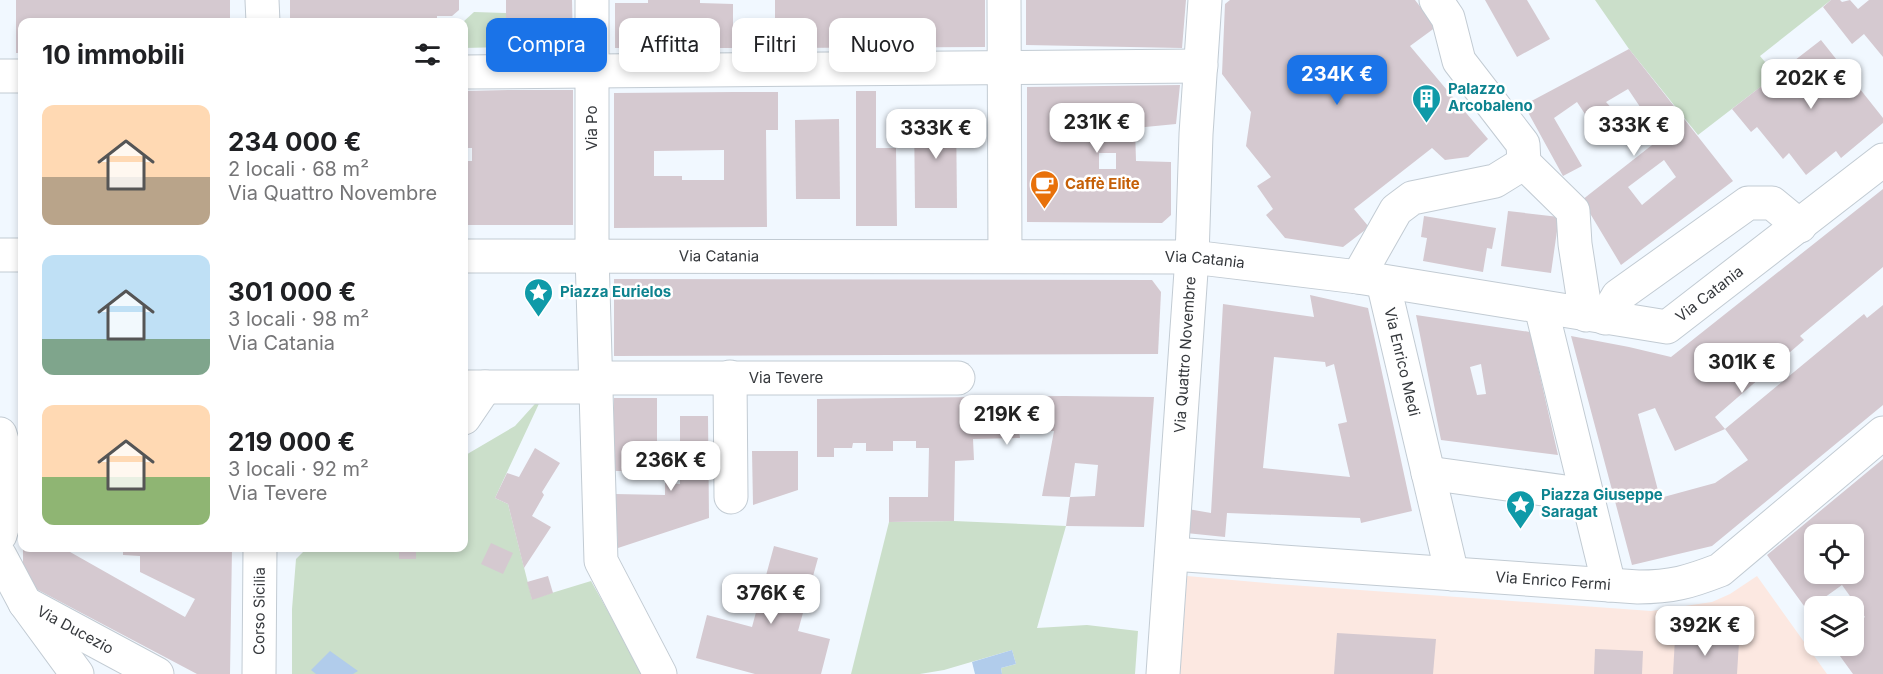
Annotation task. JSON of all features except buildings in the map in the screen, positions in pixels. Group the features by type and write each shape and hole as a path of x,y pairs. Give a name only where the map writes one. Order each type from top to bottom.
{"street":[{"path":"262,0 263,18"},
{"name":"Via Po","path":"592,0 592,18"},
{"path":"1004,0 1005,256"},
{"name":"Via Quattro Novembre","path":"1163,674 1192,257 1196,134 1205,0"},
{"path":"1436,0 1448,18 1459,61 1523,144 1524,163 1573,211 1575,244 1596,316 1618,296 1748,203 1772,204 1800,226"},
{"path":"607,71 1201,66"},
{"path":"468,72 486,72"},
{"name":"Via Po","path":"592,72 592,255 601,385 601,561 660,674"},
{"path":"0,76 18,76"},
{"name":"Via Catania","path":"468,256 1192,257 1371,279 1667,327 1883,160"},
{"path":"1371,279 1396,210 1412,198 1495,181 1524,163"},
{"path":"0,255 18,255"},
{"name":"Via Enrico Medi","path":"1371,279 1425,457 1452,574"},
{"path":"1541,307 1609,585"},
{"path":"730,378 731,497"},
{"name":"Via Tevere","path":"474,387 601,385 730,378 958,378"},
{"path":"468,406 474,387"},
{"name":"Via Enrico Fermi","path":"1172,554 1665,587 1688,582 1720,570 1883,433"},
{"path":"0,535 7,513 11,453"},
{"path":"1425,457 1587,495"},
{"name":"Corso Sicilia","path":"259,674 261,552"},
{"path":"0,556 25,603 77,674"},
{"name":"Via Ducezio","path":"25,603 157,674"}],"shaded area":[{"path":"1187,576 1651,611 1712,602 1730,594 1757,576 1804,642 1804,656 1814,656 1827,674 1180,674"}],"green space":[{"path":"1595,0 1831,0 1760,56 1776,75 1698,135 1629,49"},
{"path":"474,12 506,13 506,18 486,18 486,47 468,48 468,18"},
{"path":"543,395 495,498 508,504 532,599 591,581 643,674 292,674 292,609 296,559 303,552 468,552 468,454 515,426"},
{"path":"954,521 1066,526 1037,628 1087,625 1138,631 1135,674 1002,674 1001,668 1016,664 1012,650 944,670 920,674 851,674 889,522"}],"water":[{"path":"1012,650 1016,664 1001,668 1002,674 975,674 972,662"},
{"path":"330,651 358,671 353,674 316,674 311,670"}],"place":[{"name":"Palazzo Arcobaleno","path":"1427,124"},
{"name":"Caffè Elite","path":"1044,210"},
{"name":"Piazza Eurielos","path":"539,318"},
{"name":"Piazza Giuseppe Saragat","path":"1520,530"}]}
